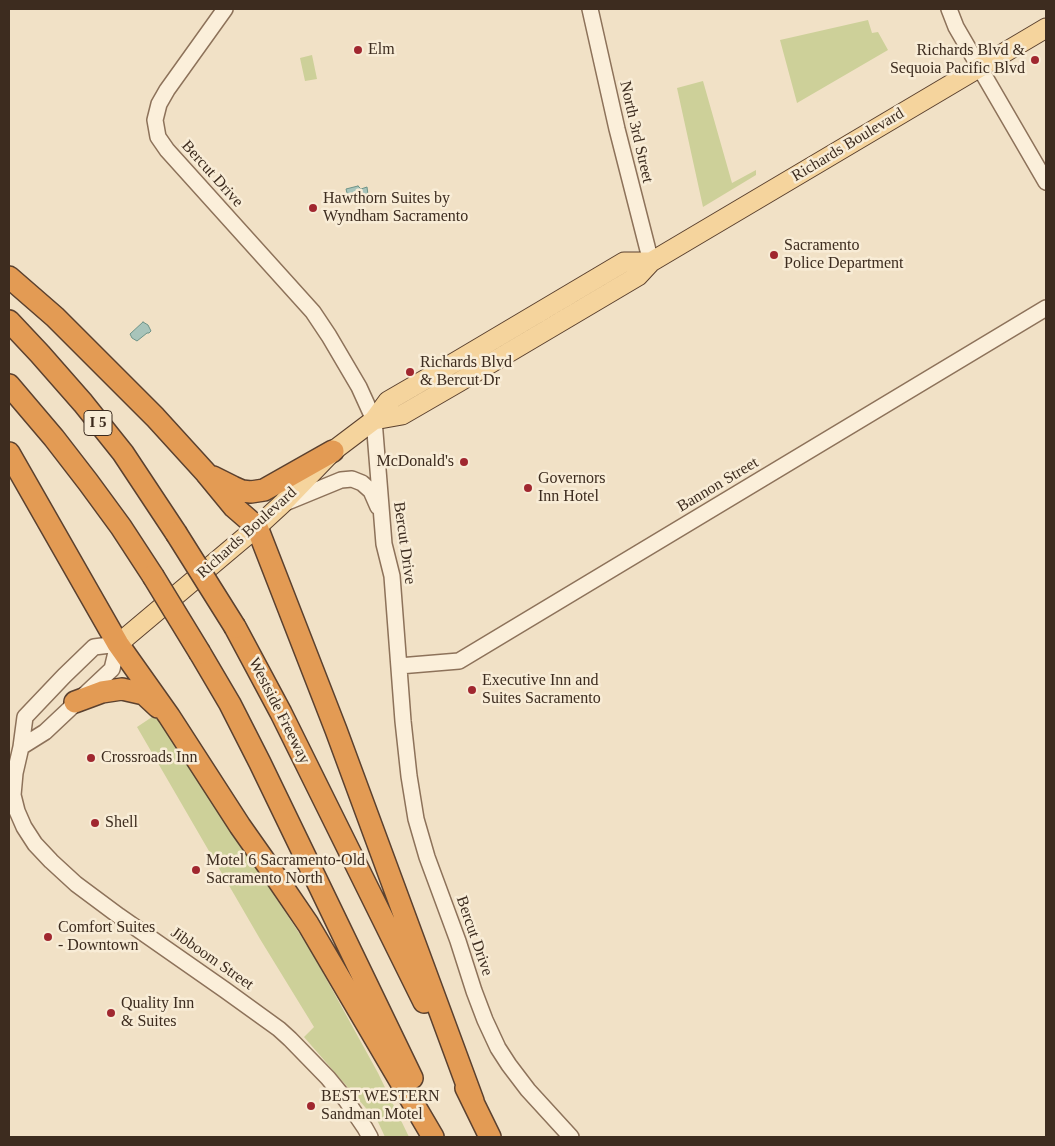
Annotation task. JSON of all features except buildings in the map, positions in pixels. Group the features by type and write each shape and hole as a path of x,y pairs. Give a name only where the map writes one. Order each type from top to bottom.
{"highway":[{"path":"9,277 55,317 94,355 155,417 234,507 257,528 336,730 472,1100"},
{"name":"Westside Freeway","path":"9,321 40,354 123,454 176,533 235,627 281,713 490,1137"},
{"path":"9,385 54,438 122,527 230,704 441,1137"},
{"path":"206,473 242,491 264,490 333,451"},
{"path":"9,453 118,644 169,716 240,826 308,924 433,1137"},
{"path":"76,702 102,692 122,689 144,694 169,716"}],"main road":[{"name":"Richards Boulevard","path":"118,644 257,528 333,451 374,420 388,401 624,262 650,262 1046,28"}],"street":[{"name":"Bercut Drive","path":"225,9 158,104 155,120 158,137 167,150 312,312 359,387 374,420 384,544 392,576 403,721 416,819 484,1020 509,1065 528,1090 570,1137"},
{"name":"North 3rd Street","path":"590,9 650,262"},
{"path":"949,9 956,27 1046,182"},
{"name":"Bannon Street","path":"399,666 459,661 1046,308"},
{"path":"282,504 341,480 357,480 366,485 371,491 376,501 382,524"},
{"path":"15,744 45,732 112,669 118,644"},
{"name":"Richards Boulevard","path":"15,744 25,717 60,680 94,648 118,644"},
{"name":"Jibboom Street","path":"15,744 14,795 17,811 24,827 35,844 76,884 279,1029 328,1078 346,1100 370,1137"}],"green space":[{"path":"868,20 872,33 878,32 888,50 797,103 780,40"},
{"path":"312,55 317,79 305,81 300,58"},
{"path":"703,81 732,183 756,170 756,175 703,207 677,88"},
{"path":"155,715 311,951 378,1073 409,1137 385,1137 378,1122 304,1037 314,1027 260,939 137,727"}],"water":[{"path":"358,186 361,189 367,187 368,195 357,198 354,196 348,197 346,189"},
{"path":"143,322 148,325 151,331 137,341 130,334"}],"place":[{"name":"Elm","path":"358,50"},
{"name":"Richards Blvd & Sequoia Pacific Blvd","path":"1035,60"},
{"name":"Hawthorn Suites by Wyndham Sacramento","path":"313,208"},
{"name":"Sacramento Police Department","path":"774,255"},
{"name":"Richards Blvd & Bercut Dr","path":"410,372"},
{"name":"McDonald's","path":"464,462"},
{"name":"Governors Inn Hotel","path":"528,488"},
{"name":"Executive Inn and Suites Sacramento","path":"472,690"},
{"name":"Crossroads Inn","path":"91,758"},
{"name":"Shell","path":"95,823"},
{"name":"Motel 6 Sacramento-Old Sacramento North","path":"196,870"},
{"name":"Comfort Suites - Downtown","path":"48,937"},
{"name":"Quality Inn & Suites","path":"111,1013"},
{"name":"BEST WESTERN Sandman Motel","path":"311,1106"}]}
